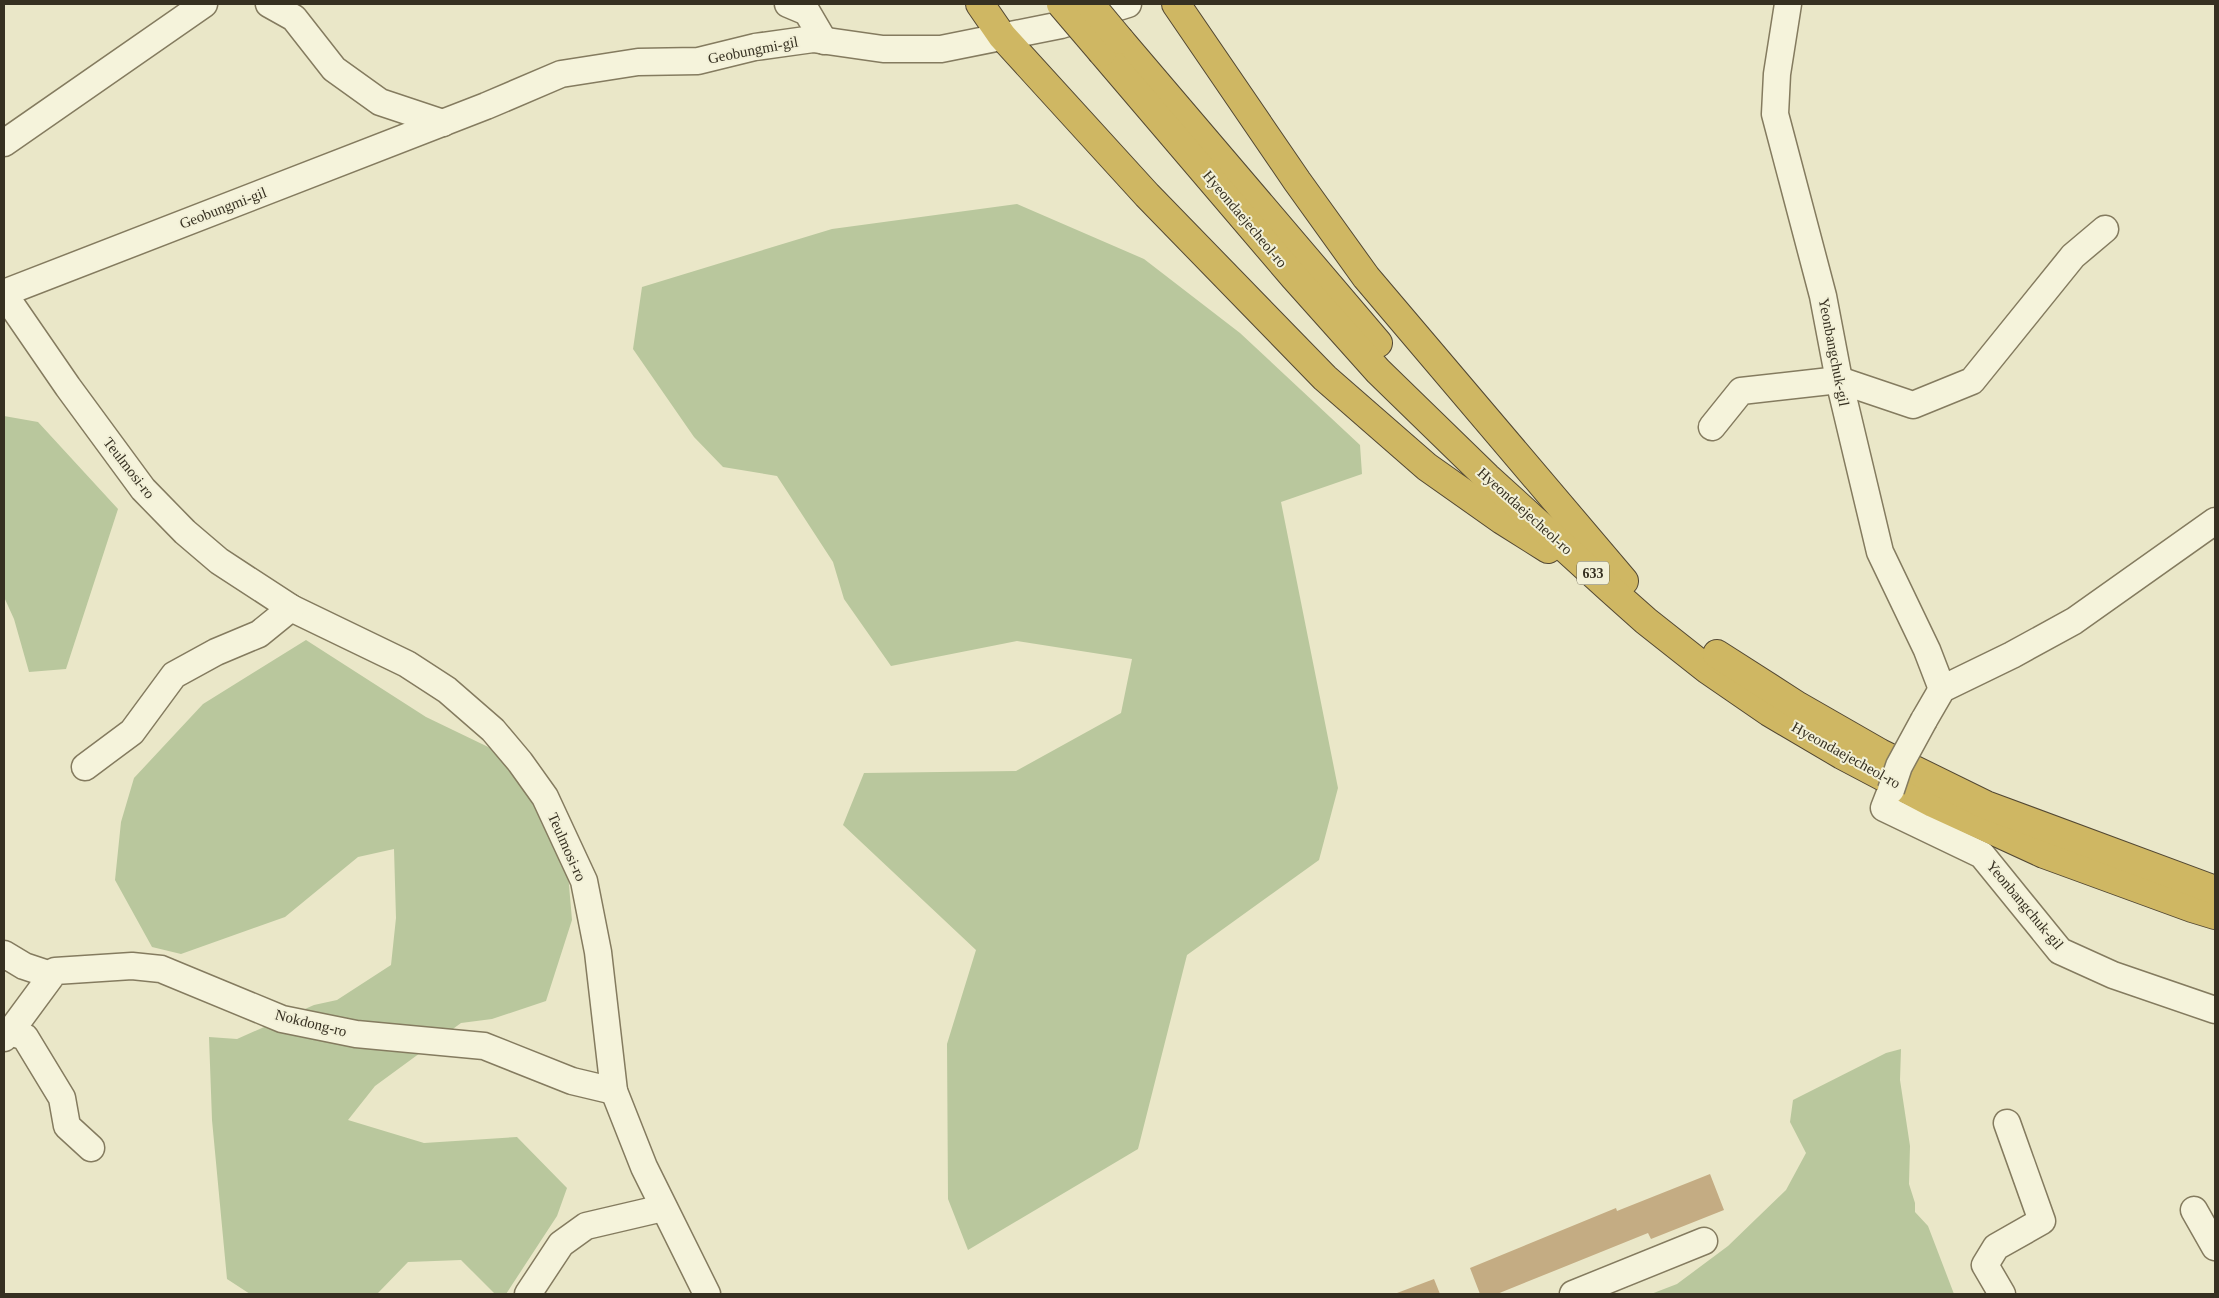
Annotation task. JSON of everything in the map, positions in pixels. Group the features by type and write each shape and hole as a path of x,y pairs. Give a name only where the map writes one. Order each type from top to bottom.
{"highway":[{"path":"980,4 1002,36 1147,196 1332,385 1427,466 1502,520 1617,585"},
{"name":"Hyeondaejecheol-ro","path":"1061,4 1111,46 1294,277 1378,371 1487,477 1617,585 1715,653 1798,706 1880,753 1986,804 2215,890"},
{"name":"Hyeondaejecheol-ro","path":"1090,4 1111,46"},
{"path":"1176,4 1297,181 1366,277 1617,585"},
{"name":"Hyeondaejecheol-ro","path":"1617,585 1646,621 1716,675 1769,712 1850,759 1933,803 2044,854 2215,915"}],"street":[{"path":"4,143 204,4"},
{"path":"269,4 288,11 334,69 380,102 443,122"},
{"path":"788,4 807,12 824,41"},
{"name":"Geobungmi-gil","path":"4,293 561,74 638,62 698,61 755,47 813,39 883,49 941,49 1061,25 1128,4"},
{"name":"Yeonbangchuk-gil","path":"1788,4 1777,74 1775,114 1823,296 1839,380 1880,552 1927,650 1942,689 1899,766 1884,808 1982,855 2060,951 2113,975 2215,1010"},
{"path":"1712,426 1742,391 1839,380 1913,405 1972,381 2074,256 2105,229"},
{"name":"Teulmosi-ro","path":"4,293 68,387 143,489 185,532 219,561 291,608 407,664 447,690 493,730 520,762 545,797 584,881 598,952 614,1091 644,1167 707,1294"},
{"path":"1942,689 2012,655 2074,621 2215,521"},
{"path":"85,766 132,732 174,675 216,652 259,634 291,608"},
{"path":"4,954 24,966 51,975 7,1035 25,1037 62,1098 67,1126 91,1148"},
{"name":"Nokdong-ro","path":"51,975 55,971 132,966 161,969 282,1018 356,1034 484,1046 572,1081 614,1091"},
{"path":"2002,1294 1985,1264 1996,1248 2042,1220 2007,1123"},
{"path":"528,1294 561,1244 586,1226 663,1208"},
{"path":"2194,1210 2215,1247"},
{"path":"1573,1294 1704,1241"}],"green space":[{"path":"1017,204 1144,259 1240,333 1360,445 1362,474 1281,502 1338,788 1319,860 1187,955 1138,1149 968,1250 948,1199 947,1044 976,950 843,825 864,773 1016,771 1121,713 1132,659 1017,641 891,666 844,599 833,562 777,476 723,467 694,437 633,349 642,287 832,229"},
{"path":"4,416 38,422 118,509 66,669 29,672 14,619 4,597"},
{"path":"306,640 426,717 544,774 562,804 572,920 546,1001 492,1019 461,1023 375,1086 348,1120 424,1143 517,1137 567,1188 557,1216 506,1294 495,1294 461,1260 408,1262 377,1294 250,1294 227,1279 212,1120 209,1037 237,1039 314,1005 337,1000 391,965 396,918 394,849 358,857 285,917 181,954 152,947 115,880 121,822 134,778 203,704"},
{"path":"1901,1049 1900,1080 1910,1146 1909,1184 1915,1203 1915,1212 1928,1226 1954,1294 1651,1294 1677,1284 1728,1246 1786,1190 1806,1153 1790,1122 1793,1100 1886,1053"}],"building":[{"path":"1710,1174 1724,1210 1651,1239 1648,1233 1497,1294 1480,1294 1470,1268 1616,1208 1617,1211"},
{"path":"1434,1279 1440,1294 1397,1294 1397,1293"}]}
